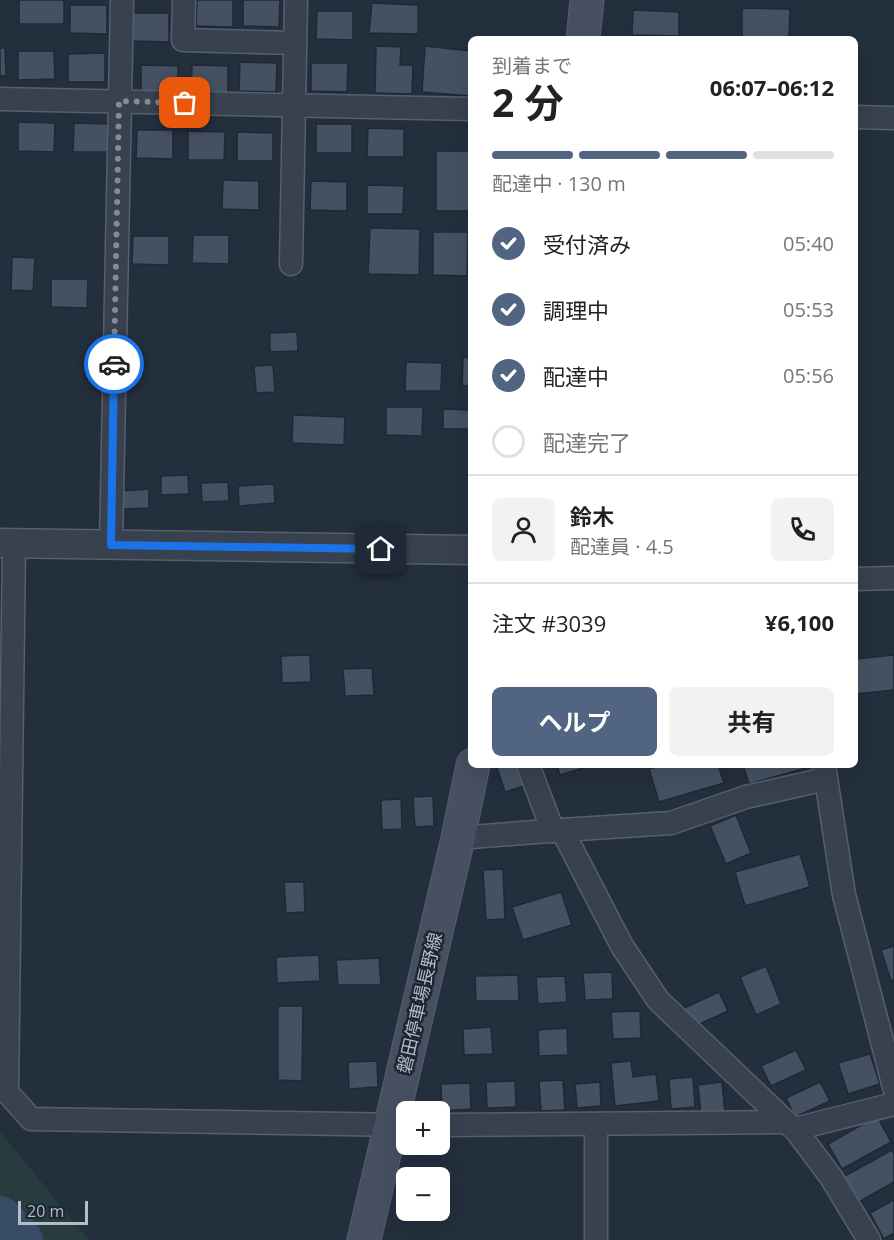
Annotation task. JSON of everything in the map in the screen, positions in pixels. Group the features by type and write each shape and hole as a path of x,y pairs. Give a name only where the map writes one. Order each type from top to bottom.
{"main road":[{"path":"583,36 587,0"},
{"name":"磐田停車場長野線","path":"404,1101 472,768"},
{"name":"磐田停車場長野線","path":"364,1240 396,1135"}],"street":[{"path":"111,545 122,0"},
{"path":"184,0 183,40 295,43"},
{"path":"291,264 296,0"},
{"path":"0,99 468,109"},
{"path":"858,117 894,118"},
{"path":"396,1125 31,1119 7,1092 7,544 468,550"},
{"path":"858,579 894,578"},
{"path":"529,768 557,831 622,946 658,1000 791,1126 831,1177 869,1240"},
{"path":"458,838 671,823 825,772 844,894 894,1087"},
{"path":"450,1125 791,1126 894,1104"},
{"path":"596,1125 596,1240"}],"green space":[{"path":"0,1132 89,1240 0,1240"}],"building":[{"path":"19,0 64,0 64,24 19,24"},
{"path":"197,0 233,0 233,27 196,26"},
{"path":"243,0 280,0 279,27 243,26"},
{"path":"372,3 418,5 418,34 369,33"},
{"path":"70,5 107,5 107,34 70,33"},
{"path":"742,8 790,9 789,36 742,36"},
{"path":"633,10 679,12 679,36 632,35"},
{"path":"317,11 353,11 353,40 316,39"},
{"path":"133,13 169,13 169,42 132,41"},
{"path":"376,46 401,47 400,65 413,65 412,94 375,93"},
{"path":"425,46 468,51 468,96 422,92"},
{"path":"0,48 5,48 6,76 0,76"},
{"path":"18,51 54,51 55,79 18,80"},
{"path":"105,53 105,82 68,82 68,54"},
{"path":"240,62 277,63 276,92 239,91"},
{"path":"311,63 348,63 347,92 311,91"},
{"path":"141,65 178,66 178,94 141,94"},
{"path":"192,65 228,66 228,95 191,94"},
{"path":"18,122 55,123 54,152 18,151"},
{"path":"74,123 110,124 110,152 73,152"},
{"path":"316,124 352,124 352,153 316,153"},
{"path":"368,128 404,129 404,157 367,157"},
{"path":"137,130 173,130 173,159 136,158"},
{"path":"188,131 225,132 224,160 188,160"},
{"path":"237,132 273,133 273,161 237,161"},
{"path":"436,151 468,151 468,211 436,211"},
{"path":"223,180 259,181 259,210 222,209"},
{"path":"311,181 347,182 347,211 310,210"},
{"path":"367,185 404,186 403,214 367,214"},
{"path":"370,228 420,229 419,275 368,274"},
{"path":"433,232 468,232 467,276 433,275"},
{"path":"193,235 229,235 229,264 192,263"},
{"path":"133,236 169,236 169,265 132,264"},
{"path":"12,257 35,258 33,291 11,290"},
{"path":"51,279 88,279 87,308 51,307"},
{"path":"297,332 298,351 270,352 270,333"},
{"path":"463,357 468,358 468,386 462,386"},
{"path":"406,362 442,363 441,391 405,391"},
{"path":"273,365 275,392 256,393 254,366"},
{"path":"386,407 423,407 422,436 386,435"},
{"path":"443,409 468,410 468,429 443,429"},
{"path":"293,415 345,417 344,445 292,443"},
{"path":"188,475 189,494 161,495 161,476"},
{"path":"228,482 229,501 202,502 201,483"},
{"path":"274,484 275,503 239,506 238,486"},
{"path":"149,489 149,508 122,509 121,491"},
{"path":"310,655 311,682 282,683 281,656"},
{"path":"894,655 894,690 858,694 858,659"},
{"path":"372,668 374,695 345,696 343,669"},
{"path":"497,768 517,768 524,786 505,792"},
{"path":"558,768 583,768 560,775"},
{"path":"719,768 724,783 659,802 649,769"},
{"path":"744,768 806,768 749,784"},
{"path":"433,796 434,826 415,827 413,797"},
{"path":"401,799 402,829 382,830 381,800"},
{"path":"736,815 751,853 726,864 710,826"},
{"path":"800,854 810,887 745,906 735,872"},
{"path":"503,869 505,919 486,920 483,870"},
{"path":"284,882 304,882 305,912 286,913"},
{"path":"561,892 572,925 523,940 512,907"},
{"path":"894,946 894,980 891,981 881,950"},
{"path":"319,955 320,981 277,983 276,957"},
{"path":"379,958 381,985 338,985 336,960"},
{"path":"766,966 781,1004 756,1015 740,977"},
{"path":"612,972 613,999 585,1000 583,973"},
{"path":"518,975 519,1001 476,1001 475,976"},
{"path":"565,976 567,1002 538,1004 536,977"},
{"path":"719,992 728,1011 693,1027 684,1008"},
{"path":"278,1006 303,1006 302,1081 278,1080"},
{"path":"640,1011 641,1038 613,1039 611,1012"},
{"path":"491,1027 493,1054 464,1055 463,1029"},
{"path":"567,1028 568,1055 539,1056 538,1030"},
{"path":"796,1050 806,1070 771,1086 761,1066"},
{"path":"870,1054 880,1084 848,1094 838,1063"},
{"path":"377,1061 378,1087 349,1089 348,1062"},
{"path":"631,1061 633,1077 656,1074 659,1101 615,1106 611,1063"},
{"path":"693,1077 695,1107 671,1109 669,1079"},
{"path":"563,1080 565,1110 541,1111 539,1081"},
{"path":"515,1081 516,1107 487,1108 486,1082"},
{"path":"600,1082 601,1106 577,1108 575,1084"},
{"path":"722,1082 725,1113 701,1115 698,1085"},
{"path":"820,1082 830,1101 795,1117 786,1098"},
{"path":"470,1083 471,1109 450,1110 450,1101 442,1101 441,1084"},
{"path":"877,1116 891,1142 842,1169 828,1144"},
{"path":"892,1150 894,1182 857,1203 843,1177"},
{"path":"894,1200 894,1233 884,1239 870,1213"}],"waterway":[{"path":"0,1217 22,1240"}],"way so far":[{"path":"114,364 119,101 185,103"}],"route":[{"path":"114,364 111,545 381,549"}]}
